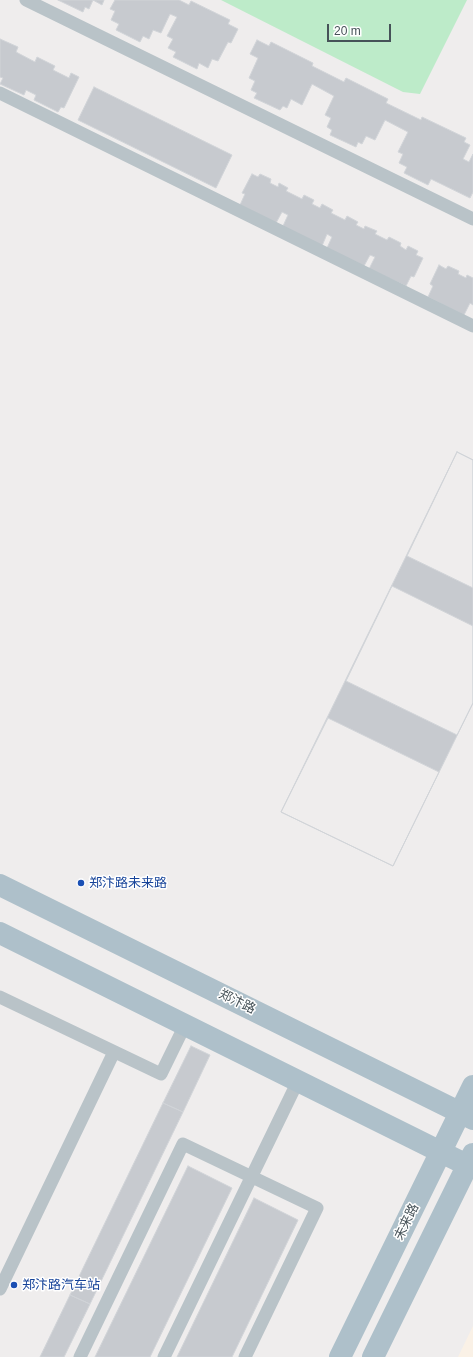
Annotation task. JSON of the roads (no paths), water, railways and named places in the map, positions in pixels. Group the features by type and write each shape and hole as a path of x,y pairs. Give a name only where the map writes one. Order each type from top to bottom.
{"main road":[{"name":"郑汴路","path":"0,885 466,1116"},
{"path":"0,933 441,1152 471,1162 373,1357"},
{"name":"未来路","path":"340,1357 441,1152 466,1116 473,1086"}],"lane":[{"path":"26,0 473,219"},
{"path":"0,93 473,326"},
{"path":"0,997 161,1074 185,1025"},
{"path":"0,1288 114,1052"},
{"path":"164,1357 298,1081"},
{"path":"80,1357 183,1144 317,1208 245,1357"}],"place":[{"name":"郑汴路未来路","path":"81,883"},
{"name":"郑汴路汽车站","path":"14,1285"}]}
